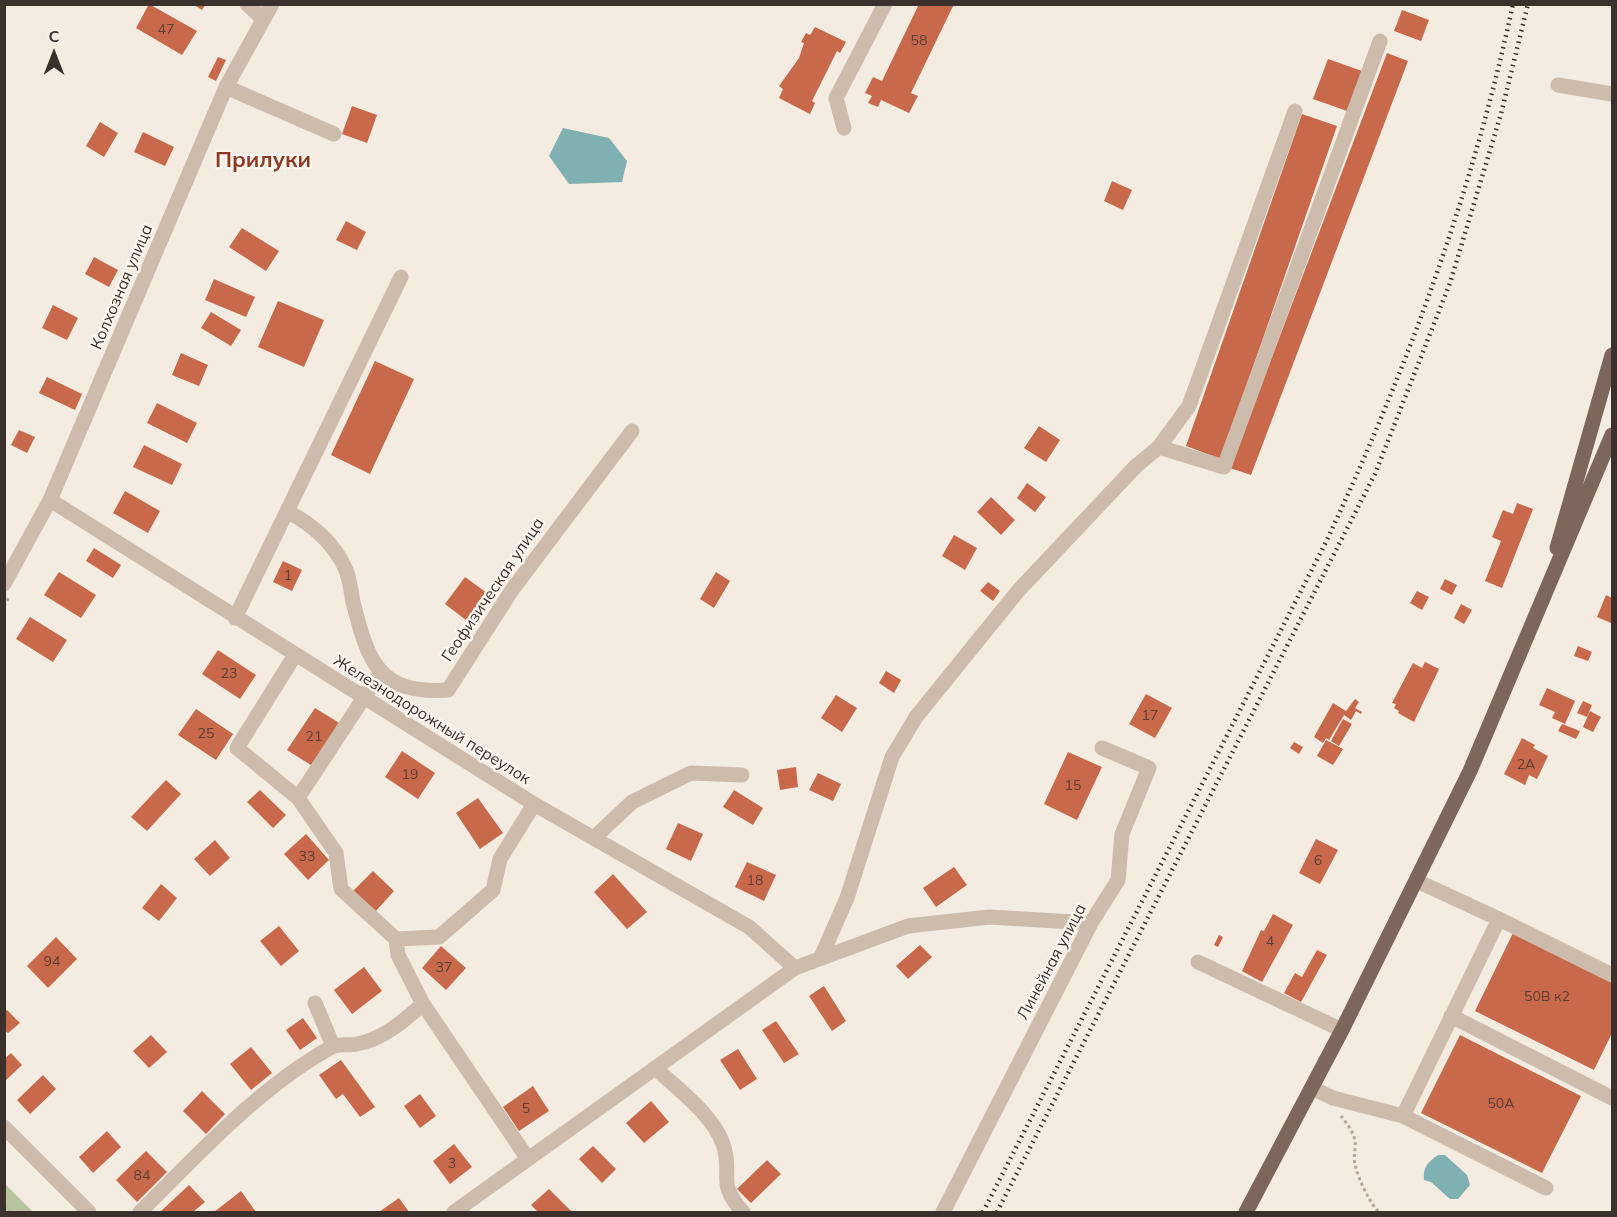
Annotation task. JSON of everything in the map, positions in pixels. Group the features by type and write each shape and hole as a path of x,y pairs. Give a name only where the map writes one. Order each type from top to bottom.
{"main road":[{"path":"1538,614 1612,355"},
{"path":"1246,1212 1342,1030 1470,771 1612,435"}],"street":[{"path":"247,4 263,19"},
{"name":"Колхозная улица","path":"4,584 51,500 226,87 272,4"},
{"path":"844,128 836,98 885,4"},
{"path":"1159,447 1224,467 1380,41"},
{"path":"1558,85 1612,94"},
{"path":"226,87 334,134"},
{"path":"821,957 848,898 892,757 916,717 1018,591 1136,466 1159,447 1189,406 1294,111"},
{"path":"235,618 401,277"},
{"name":"Геофизическая улица","path":"380,673 408,687 426,692 448,690 512,590 632,431"},
{"name":"Железнодорожный переулок","path":"51,500 295,656 534,804 749,927 795,968"},
{"path":"288,512 306,521 329,544 346,570 362,636 371,662 380,673 298,798"},
{"path":"295,656 237,748 298,798 336,853 341,889 396,939 398,956 423,1004 528,1159"},
{"name":"Линейная улица","path":"943,1212 1090,923 1118,880 1122,834 1149,768 1102,748"},
{"path":"595,837 632,802 691,773 742,775"},
{"path":"396,939 439,937 493,890 500,859 534,804"},
{"path":"1417,881 1612,975"},
{"path":"454,1212 795,968 908,926 989,917 1090,923"},
{"path":"1403,1116 1499,919"},
{"path":"1198,962 1342,1030"},
{"path":"315,1003 333,1046"},
{"path":"140,1212 218,1134 282,1079 333,1046 356,1044 387,1035 423,1004"},
{"path":"1451,1016 1612,1098"},
{"path":"655,1068 695,1103 722,1141 726,1155 726,1189 729,1197 743,1212"},
{"path":"1312,1088 1333,1098 1403,1116 1546,1188"},
{"path":"4,1127 90,1212"}],"path":[{"path":"1333,1098 1355,1141 1354,1164 1369,1201 1379,1212"},
{"path":"4,1208 10,1212"}],"green space":[{"path":"5,1184 33,1212 5,1212"}],"water":[{"path":"563,128 609,138 627,161 622,182 569,184 549,156"},
{"path":"1438,1155 1445,1155 1467,1175 1470,1185 1458,1199 1450,1199 1431,1182 1424,1180 1427,1166"}],"building":[{"path":"149,4 197,31 182,55 136,28"},
{"path":"193,4 206,4 202,10"},
{"path":"919,4 954,4 911,93 918,96 909,113 881,100 878,107 868,103 872,96 865,93 873,77 882,81"},
{"path":"1402,10 1429,20 1421,41 1394,31"},
{"path":"815,27 846,42 840,53 837,51 812,101 815,103 810,114 779,98 783,89 779,86 799,58 804,43 801,42 806,33 810,35"},
{"path":"1387,53 1408,61 1251,475 1230,468"},
{"path":"218,57 226,60 216,81 208,77"},
{"path":"1328,59 1362,71 1347,111 1313,99"},
{"path":"352,106 377,115 367,143 342,134"},
{"path":"1302,114 1337,126 1221,459 1186,446"},
{"path":"100,122 118,133 104,157 86,146"},
{"path":"143,132 174,147 165,166 134,152"},
{"path":"1112,181 1132,190 1123,210 1104,201"},
{"path":"346,221 366,232 357,250 336,240"},
{"path":"242,228 279,251 266,271 229,247"},
{"path":"94,257 118,270 109,287 85,274"},
{"path":"214,279 255,297 246,317 205,300"},
{"path":"278,301 324,320 304,367 258,347"},
{"path":"53,305 78,318 67,340 42,328"},
{"path":"211,312 241,330 231,346 201,328"},
{"path":"181,353 208,365 199,386 172,375"},
{"path":"375,361 414,379 370,474 331,455"},
{"path":"47,377 82,394 75,410 39,393"},
{"path":"157,403 197,423 187,443 147,423"},
{"path":"1039,426 1060,440 1046,462 1024,448"},
{"path":"19,430 35,437 27,453 11,445"},
{"path":"144,445 182,464 172,485 133,467"},
{"path":"1027,483 1046,497 1035,512 1017,498"},
{"path":"125,491 160,511 148,533 113,513"},
{"path":"991,497 1015,520 1001,535 977,512"},
{"path":"1517,503 1533,509 1502,588 1485,581 1501,541 1492,537 1503,510 1513,514"},
{"path":"954,535 977,548 965,570 942,556"},
{"path":"94,548 121,565 113,578 86,561"},
{"path":"283,561 302,570 292,591 273,582"},
{"path":"59,572 96,595 81,618 44,595"},
{"path":"716,572 730,581 714,608 700,599"},
{"path":"465,577 487,593 466,620 445,604"},
{"path":"1445,579 1457,585 1452,595 1440,589"},
{"path":"988,582 1000,591 993,601 980,591"},
{"path":"1417,591 1429,597 1422,610 1410,603"},
{"path":"1606,595 1612,598 1611,623 1597,617"},
{"path":"1461,604 1472,610 1464,624 1454,618"},
{"path":"30,617 67,640 53,662 16,639"},
{"path":"1578,646 1592,652 1588,661 1574,656"},
{"path":"218,650 256,675 240,699 202,674"},
{"path":"1425,662 1439,669 1414,722 1398,713 1399,711 1394,708 1396,704 1392,703 1413,663 1422,668"},
{"path":"886,671 901,680 894,693 879,683"},
{"path":"1547,688 1575,701 1565,724 1552,718 1555,712 1539,705"},
{"path":"1146,694 1172,708 1155,738 1129,724"},
{"path":"836,695 857,708 842,732 821,718"},
{"path":"1355,699 1359,702 1355,708 1362,712 1361,714 1356,711 1351,720 1344,715 1329,740 1326,738 1323,743 1314,737 1333,703 1346,711"},
{"path":"1583,701 1592,705 1587,717 1577,713"},
{"path":"315,708 341,724 314,767 287,750"},
{"path":"196,709 233,734 216,760 178,735"},
{"path":"1590,711 1601,717 1593,732 1583,727"},
{"path":"1343,719 1352,724 1339,746 1331,741"},
{"path":"1562,724 1580,731 1576,739 1558,731"},
{"path":"1522,738 1535,745 1533,748 1548,756 1537,779 1529,775 1525,785 1504,774"},
{"path":"1326,740 1343,749 1333,765 1317,756"},
{"path":"1294,742 1303,747 1299,754 1290,748"},
{"path":"402,751 435,773 418,799 385,777"},
{"path":"1068,752 1102,767 1077,820 1044,804"},
{"path":"796,767 798,787 780,790 777,770"},
{"path":"818,773 841,784 833,801 809,790"},
{"path":"166,780 181,794 147,831 131,817"},
{"path":"260,790 286,815 273,828 247,802"},
{"path":"734,790 763,808 753,825 723,807"},
{"path":"478,798 503,833 480,849 456,813"},
{"path":"678,823 703,834 691,861 666,849"},
{"path":"306,834 329,860 308,880 284,854"},
{"path":"1316,839 1338,850 1320,884 1299,873"},
{"path":"215,840 230,858 210,876 194,859"},
{"path":"747,862 776,875 764,901 735,887"},
{"path":"954,867 967,885 936,907 923,888"},
{"path":"373,871 394,891 375,912 353,891"},
{"path":"613,874 647,912 627,929 594,892"},
{"path":"161,884 177,898 159,921 142,908"},
{"path":"1273,914 1293,925 1262,982 1242,971 1261,930 1264,931"},
{"path":"279,926 299,951 281,966 260,941"},
{"path":"1513,933 1612,982 1612,1033 1594,1070 1475,1011"},
{"path":"1219,935 1223,937 1218,947 1214,945"},
{"path":"56,937 77,959 48,988 27,966"},
{"path":"920,945 932,957 908,979 896,966"},
{"path":"441,946 466,968 446,990 422,968"},
{"path":"1317,950 1327,955 1301,1002 1284,993 1295,973 1302,977"},
{"path":"364,967 382,991 352,1014 334,990"},
{"path":"824,986 846,1021 832,1031 809,996"},
{"path":"7,1010 20,1023 8,1033 4,1030 4,1012"},
{"path":"303,1018 317,1038 300,1050 286,1030"},
{"path":"776,1021 799,1054 784,1063 762,1030"},
{"path":"151,1035 167,1052 149,1068 133,1051"},
{"path":"1460,1035 1581,1096 1542,1173 1421,1113"},
{"path":"251,1047 272,1073 251,1090 230,1064"},
{"path":"738,1049 757,1079 740,1090 720,1060"},
{"path":"11,1053 22,1065 4,1082 4,1059"},
{"path":"341,1060 375,1107 360,1117 343,1094 336,1099 319,1075"},
{"path":"43,1075 56,1089 30,1114 17,1100"},
{"path":"533,1086 549,1111 519,1131 503,1107"},
{"path":"202,1091 225,1114 206,1134 183,1111"},
{"path":"420,1094 436,1116 420,1128 404,1106"},
{"path":"651,1101 669,1122 644,1143 626,1123"},
{"path":"107,1131 121,1147 93,1173 79,1157"},
{"path":"454,1144 472,1167 450,1184 433,1161"},
{"path":"593,1146 616,1169 602,1183 579,1159"},
{"path":"146,1151 167,1172 137,1202 116,1180"},
{"path":"767,1160 781,1174 751,1203 737,1189"},
{"path":"189,1185 205,1202 193,1212 160,1212"},
{"path":"549,1189 572,1212 538,1212 531,1205"},
{"path":"241,1191 256,1212 214,1212"},
{"path":"399,1198 409,1212 379,1212"}],"railway":[{"path":"983,1212 1325,544 1355,479 1410,347 1457,212 1497,74 1513,4"},
{"path":"997,1212 1375,474 1450,283 1501,114 1528,4"}],"district":[{"name":"Прилуки","path":"263,160"}]}
